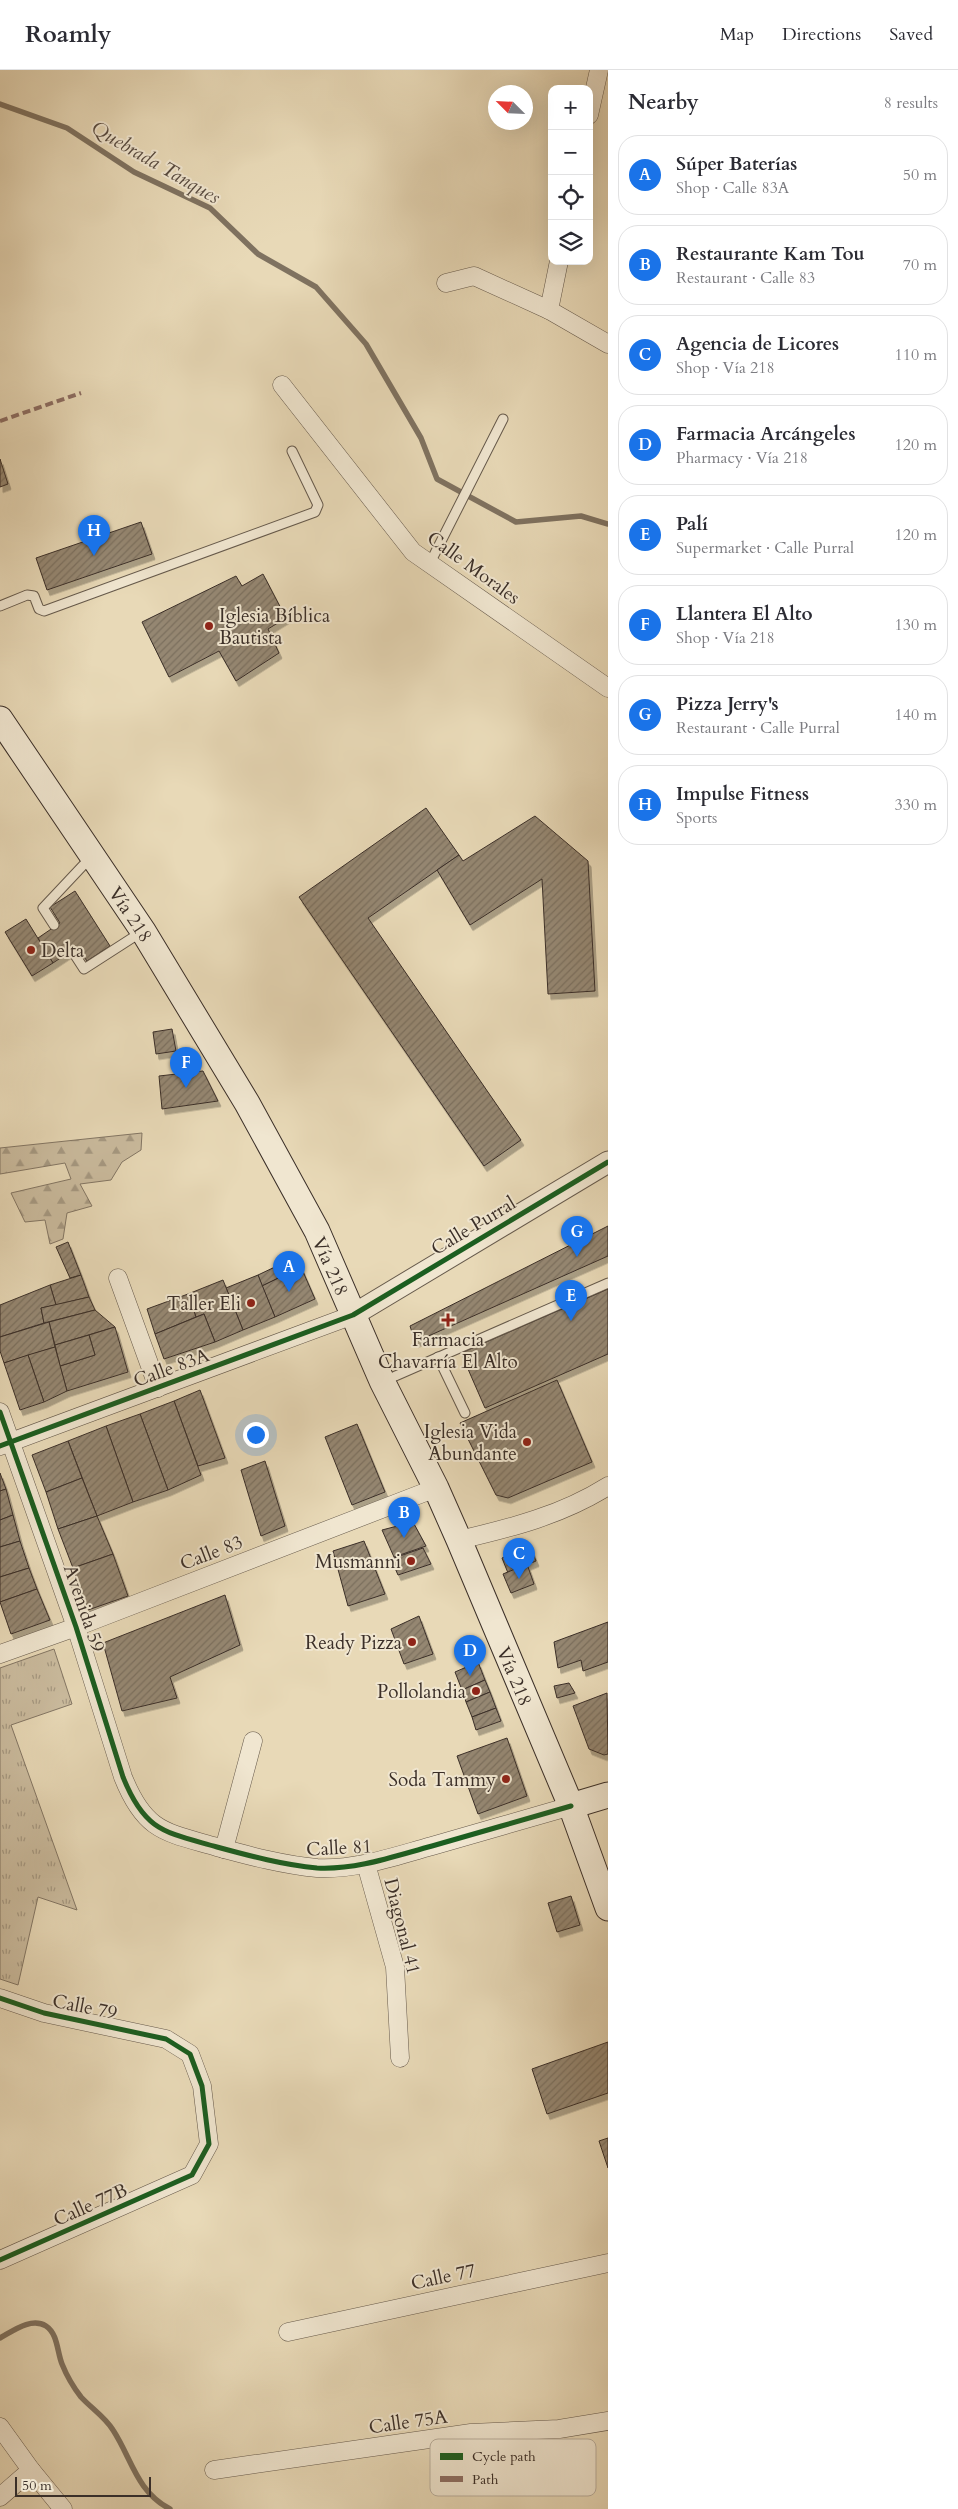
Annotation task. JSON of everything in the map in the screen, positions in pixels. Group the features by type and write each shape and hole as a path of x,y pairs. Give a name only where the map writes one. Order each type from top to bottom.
{"main road":[{"name":"Vía 218","path":"0,720 12,742 144,931 247,1103 316,1231 382,1381 436,1488 459,1540 571,1806 608,1908"},
{"path":"571,1806 608,1795"}],"street":[{"path":"593,109 601,96 599,70"},
{"path":"548,310 558,265"},
{"path":"446,284 474,276 548,310 608,344"},
{"name":"Calle Morales","path":"282,385 413,552 608,688"},
{"name":"Calle Purral","path":"353,1315 608,1162"},
{"path":"118,1278 158,1388"},
{"name":"Calle 83A","path":"6,1445 353,1315"},
{"name":"Avenida 59","path":"0,1412 6,1445 76,1627 123,1777 142,1814"},
{"path":"459,1540 515,1527 584,1501 608,1486"},
{"name":"Calle 83","path":"0,1654 76,1627 436,1488"},
{"path":"224,1849 253,1741"},
{"name":"Calle 81","path":"142,1814 154,1826 171,1834 271,1861 318,1868 366,1864 571,1806"},
{"name":"Diagonal 41","path":"366,1864 395,1967 400,2058"},
{"name":"Calle 79","path":"0,1998 44,2013 166,2038 190,2054 202,2086 209,2144 192,2176"},
{"name":"Calle 77B","path":"0,2260 192,2176"},
{"name":"Calle 77","path":"288,2332 608,2263"},
{"name":"Calle 75A","path":"214,2470 471,2433 559,2429 608,2421"},
{"path":"0,2427 30,2470 63,2509"},
{"path":"0,2497 30,2470"}],"lane":[{"path":"430,563 503,419"},
{"path":"0,606 27,594 34,596 39,609 44,611 315,512 318,505 292,451"},
{"path":"54,925 43,908 92,856"},
{"path":"73,952 84,968 144,931"},
{"path":"382,1381 608,1283"},
{"path":"438,1356 465,1413"}],"green space":[{"path":"142,1133 141,1150 122,1162 111,1180 80,1184 92,1206 67,1213 63,1239 50,1244 45,1220 25,1222 11,1193 71,1179 65,1163 0,1174 0,1148"},
{"path":"54,1649 72,1704 11,1725 77,1910 38,1897 18,1985 0,1979 0,1668"}],"building":[{"path":"0,459 8,484 0,487"},
{"path":"141,522 152,554 47,590 36,558"},
{"name":"Iglesia Bíblica Bautista","path":"263,574 286,618 268,629 279,653 236,681 219,651 169,677 142,622 236,576 242,586"},
{"path":"426,808 459,855 368,918 521,1140 484,1166 299,897"},
{"path":"535,816 588,861 595,991 548,994 542,879 470,925 437,870 459,855 463,861"},
{"path":"75,891 110,946 87,961 77,947 53,963 38,938 60,923 50,907"},
{"name":"Delta","path":"26,919 53,963 32,976 5,932"},
{"path":"172,1029 176,1051 156,1054 153,1032"},
{"path":"203,1071 218,1101 162,1109 159,1076"},
{"path":"608,1226 608,1256 415,1342 410,1326"},
{"path":"68,1242 81,1275 70,1278 56,1247"},
{"path":"296,1257 301,1267 262,1286 258,1275"},
{"path":"301,1267 315,1299 275,1317 262,1286"},
{"path":"81,1275 89,1297 56,1305 50,1285"},
{"name":"Taller Eli","path":"258,1275 275,1317 243,1330 226,1288"},
{"path":"223,1280 243,1330 215,1342 204,1314 196,1317 188,1294"},
{"path":"50,1285 56,1305 41,1308 44,1323 0,1337 0,1305"},
{"path":"608,1289 608,1354 485,1408 461,1353"},
{"path":"188,1294 196,1317 155,1334 147,1309"},
{"path":"89,1297 95,1310 44,1323 41,1308"},
{"path":"95,1310 115,1327 55,1345 49,1322"},
{"path":"204,1314 215,1342 164,1359 155,1334"},
{"path":"49,1322 55,1347 4,1363 0,1351 0,1337"},
{"path":"115,1327 128,1372 67,1391 60,1366 95,1355 89,1335"},
{"path":"89,1335 95,1355 60,1366 55,1345"},
{"path":"55,1347 67,1391 44,1402 28,1355"},
{"path":"28,1355 44,1402 20,1410 4,1363"},
{"name":"Iglesia Vida Abundante","path":"557,1380 592,1462 508,1498 496,1495 460,1423"},
{"path":"200,1390 225,1458 198,1466 174,1401"},
{"path":"174,1401 201,1475 168,1490 140,1414"},
{"path":"140,1414 168,1490 133,1502 106,1426"},
{"path":"357,1424 385,1492 352,1505 325,1437"},
{"path":"106,1426 133,1502 97,1516 68,1441"},
{"path":"68,1441 82,1478 46,1492 32,1455"},
{"path":"265,1461 285,1526 261,1536 241,1470"},
{"path":"0,1473 6,1489 0,1491"},
{"path":"82,1478 97,1516 58,1529 46,1492"},
{"path":"6,1489 13,1515 0,1520 0,1491"},
{"path":"13,1515 20,1541 0,1547 0,1520"},
{"path":"97,1516 113,1554 73,1568 58,1529"},
{"path":"413,1522 426,1546 394,1557 382,1530"},
{"path":"20,1541 29,1568 0,1577 0,1547"},
{"path":"364,1541 385,1594 348,1606 333,1551"},
{"path":"530,1546 536,1561 508,1573 502,1558"},
{"name":"Musmanni","path":"423,1548 431,1564 398,1575 391,1559"},
{"path":"113,1554 128,1596 88,1610 73,1568"},
{"path":"527,1564 534,1584 511,1593 503,1574"},
{"path":"29,1568 37,1589 0,1602 0,1577"},
{"path":"37,1589 50,1620 11,1634 0,1602"},
{"path":"225,1595 240,1645 170,1677 177,1698 122,1711 103,1643"},
{"name":"Ready Pizza","path":"419,1616 433,1654 404,1664 391,1629"},
{"path":"608,1622 608,1662 583,1671 581,1660 558,1668 554,1642"},
{"path":"478,1662 485,1680 462,1690 455,1672"},
{"name":"Pollolandia","path":"485,1680 490,1692 466,1702 462,1690"},
{"path":"569,1683 575,1693 557,1698 554,1686"},
{"path":"490,1692 496,1708 472,1717 466,1702"},
{"path":"607,1693 608,1754 604,1755 589,1749 573,1706"},
{"path":"496,1708 501,1721 476,1730 472,1717"},
{"path":"507,1738 527,1796 478,1814 457,1756"},
{"path":"571,1896 580,1925 557,1932 548,1903"},
{"path":"608,2042 608,2093 547,2114 532,2069"},
{"path":"608,2138 608,2168 599,2141"}],"waterway":[{"name":"Quebrada Tanques","path":"0,104 67,128 134,172 210,208 258,254 316,287 366,344 421,438 437,479 516,522 581,516 608,524"},
{"path":"0,2338 28,2324 40,2324 50,2329 70,2381 81,2397 110,2425 136,2474 149,2493 170,2509"}],"marked path":[{"path":"0,421 81,393"}],"cycle path":[{"path":"0,1446 353,1315 608,1162"},
{"path":"0,1412 76,1627 123,1777 140,1809 159,1827 170,1833 254,1857 305,1867 332,1868 361,1865 390,1858 571,1806"},
{"path":"0,1998 44,2013 166,2039 190,2054 202,2086 209,2144 192,2175 0,2260"}],"place":[{"name":"Impulse Fitness","path":"94,556"},
{"name":"Iglesia Bíblica Bautista","path":"209,626"},
{"name":"Delta","path":"31,950"},
{"name":"Llantera El Alto","path":"186,1088"},
{"name":"Pizza Jerry's","path":"577,1257"},
{"name":"Súper Baterías","path":"289,1292"},
{"name":"Taller Eli","path":"251,1303"},
{"name":"Farmacia Chavarría El Alto","path":"448,1320"},
{"name":"Palí","path":"571,1321"},
{"name":"Iglesia Vida Abundante","path":"527,1442"},
{"name":"Restaurante Kam Tou","path":"404,1538"},
{"name":"Musmanni","path":"411,1561"},
{"name":"Agencia de Licores","path":"519,1579"},
{"name":"Ready Pizza","path":"412,1642"},
{"name":"Farmacia Arcángeles","path":"470,1676"},
{"name":"Pollolandia","path":"476,1691"},
{"name":"Soda Tammy","path":"506,1779"}]}
